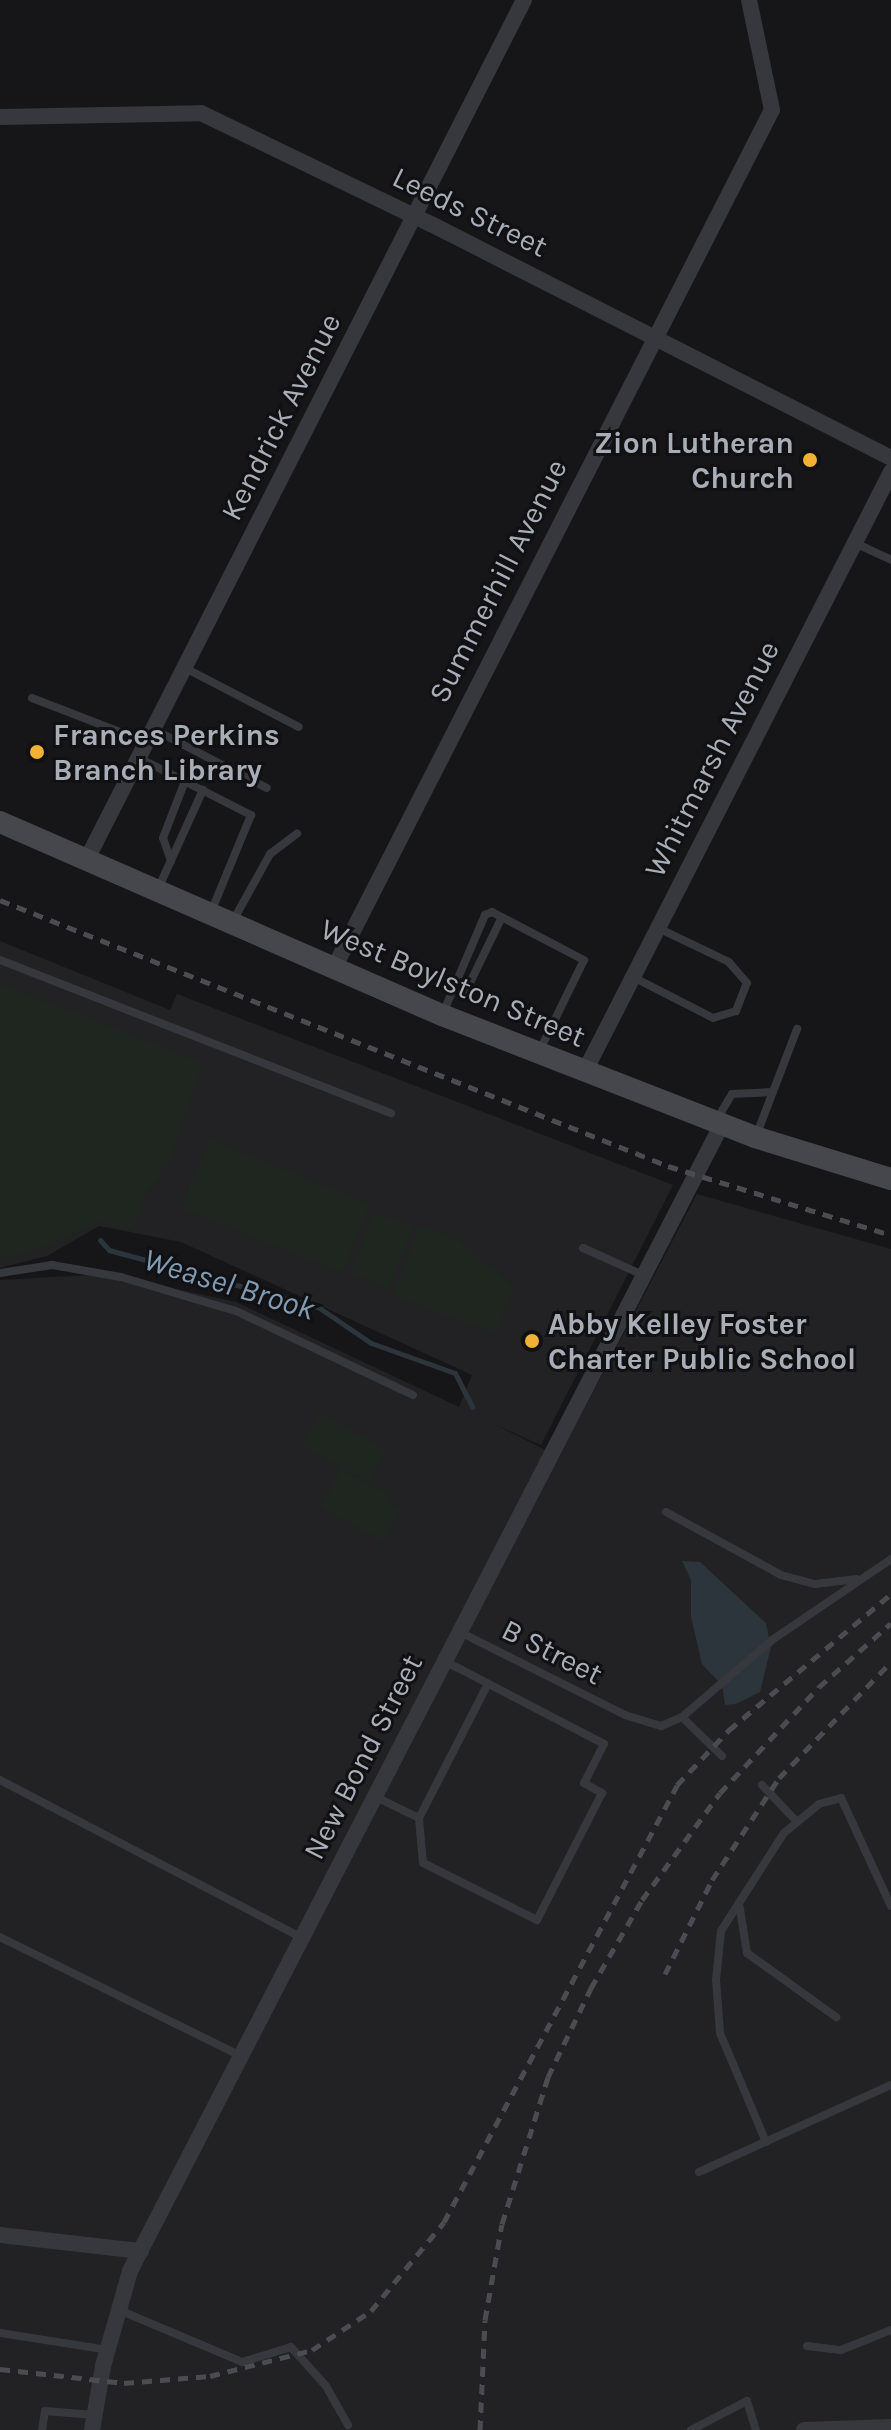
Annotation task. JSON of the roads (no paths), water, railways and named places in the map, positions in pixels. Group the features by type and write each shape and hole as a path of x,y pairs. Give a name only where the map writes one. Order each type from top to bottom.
{"main road":[{"name":"West Boylston Street","path":"0,822 442,1015 755,1137 891,1179"}],"street":[{"name":"Kendrick Avenue","path":"87,859 524,0"},
{"name":"Summerhill Avenue","path":"335,966 772,110 749,0"},
{"name":"Leeds Street","path":"0,117 201,113 415,215 891,458"},
{"name":"Whitmarsh Avenue","path":"585,1071 855,543 884,503 891,472"},
{"name":"New Bond Street","path":"94,2422 108,2350 141,2251 719,1123"},
{"path":"0,2235 141,2251"},
{"path":"804,2430 891,2427"}],"lane":[{"path":"855,543 891,560"},
{"path":"185,668 299,727"},
{"path":"32,698 267,788"},
{"path":"146,743 185,781 251,815 211,912"},
{"path":"171,861 163,838 185,781"},
{"path":"158,890 203,790"},
{"path":"233,922 270,854 297,834"},
{"path":"442,1015 485,915 502,917 584,960 539,1053"},
{"path":"466,991 502,917"},
{"path":"633,977 713,1018 736,1011 747,983 729,962 658,927"},
{"path":"0,960 391,1113"},
{"path":"755,1137 797,1029"},
{"path":"719,1123 732,1094 773,1092"},
{"path":"583,1248 643,1275"},
{"path":"0,1273 52,1265 121,1277 236,1311 413,1395"},
{"path":"666,1512 781,1575 815,1584 861,1578"},
{"path":"722,1756 682,1717 772,1640 891,1559"},
{"name":"B Street","path":"458,1631 625,1715 661,1726 682,1717"},
{"path":"443,1660 604,1744 584,1783 602,1793 537,1920 423,1863 419,1818 488,1684"},
{"path":"0,1780 302,1938"},
{"path":"762,1785 797,1822"},
{"path":"374,1796 419,1818"},
{"path":"766,2142 720,2033 716,1980 721,1931 784,1833 819,1804 841,1798 891,1906"},
{"path":"739,1902 747,1953 836,2017"},
{"path":"0,1937 241,2056"},
{"path":"699,2172 891,2085"},
{"path":"119,2310 242,2362 291,2347 326,2386 348,2425"},
{"path":"807,2346 841,2350 891,2330"},
{"path":"0,2333 108,2350"},
{"path":"691,2430 747,2401 756,2430"},
{"path":"42,2430 45,2411 94,2422"}],"waterway":[{"name":"Weasel Brook","path":"100,1240 109,1250 318,1307 371,1343 455,1373 472,1407"}],"railway":[{"path":"0,900 668,1166 891,1235"},
{"path":"0,2369 124,2383 210,2376 312,2350 371,2311 444,2222 677,1785 729,1730 891,1594"},
{"path":"480,2430 485,2320 502,2224 548,2077 591,1988 642,1900 720,1793 819,1687 891,1623"},
{"path":"665,1974 712,1880 779,1778 891,1662"}],"place":[{"name":"Zion Lutheran Church","path":"810,460"},
{"name":"Frances Perkins Branch Library","path":"37,752"},
{"name":"Abby Kelley Foster Charter Public School","path":"532,1341"}]}
